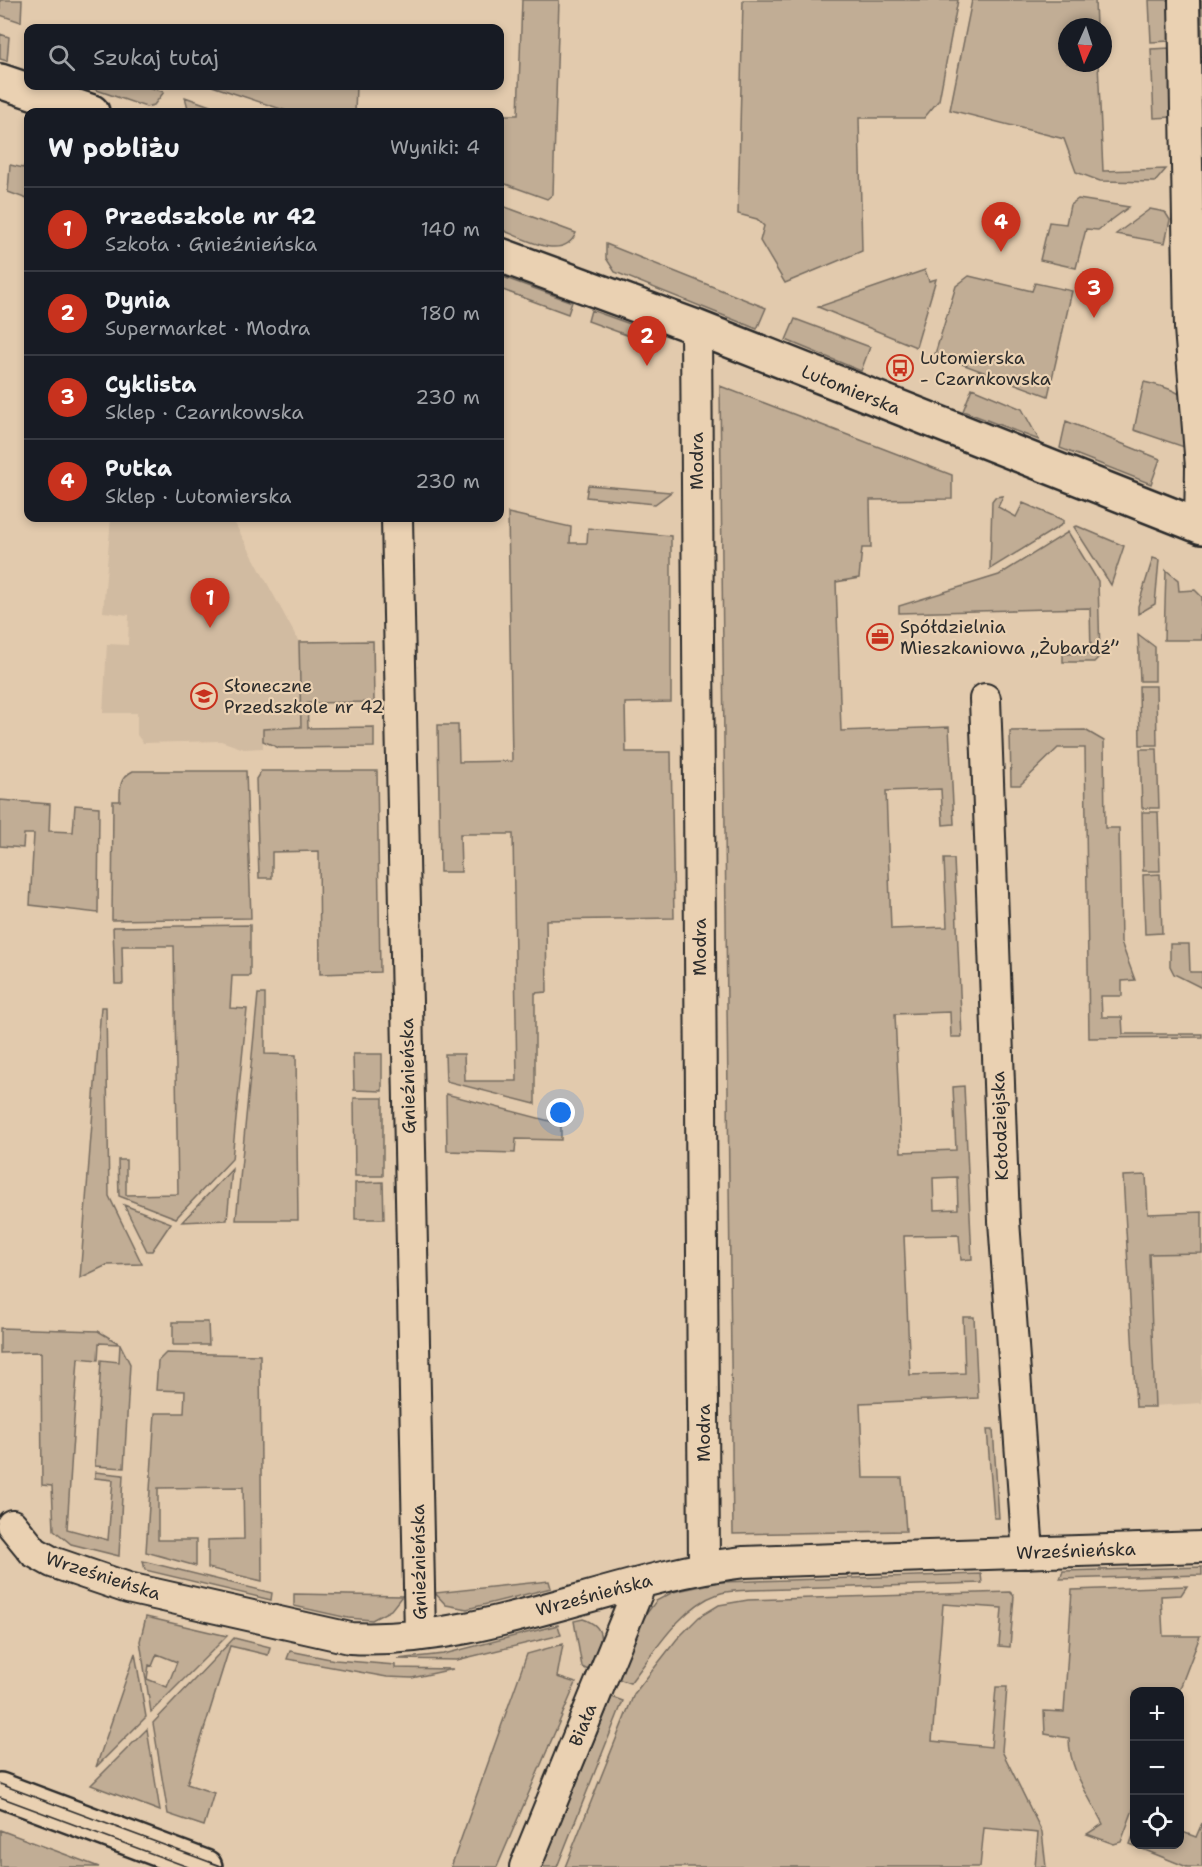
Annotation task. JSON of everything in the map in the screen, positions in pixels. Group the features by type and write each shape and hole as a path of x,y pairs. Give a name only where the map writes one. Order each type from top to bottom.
{"main road":[{"path":"0,81 24,89"},
{"path":"27,90 80,108"},
{"name":"Lutomierska","path":"504,256 696,327 1201,526"},
{"path":"0,1790 206,1867"}],"street":[{"path":"1184,0 1189,296 1201,467 1201,526"},
{"name":"Modra","path":"696,327 704,1566"},
{"name":"Gnieźnieńska","path":"397,522 420,1635"},
{"name":"Kołodziejska","path":"985,699 1004,1221 1028,1552"},
{"name":"Wrześnieńska","path":"12,1525 34,1552 52,1562 128,1588 350,1638 420,1635 491,1621 704,1566 744,1562 1202,1547"},
{"name":"Biała","path":"525,1867 641,1583"}],"shaded area":[{"path":"0,0 22,0 21,22 0,15"},
{"path":"522,0 559,0 553,194 547,199 504,183 504,115 518,115"},
{"path":"743,0 958,0 939,100 924,118 859,118 862,251 785,283 760,241 764,226 757,219 738,214"},
{"path":"972,0 1095,0 1096,18 1058,18 1058,72 1098,72 1103,171 1166,169 1155,182 1100,181 1076,172 1064,139 950,110"},
{"path":"1149,0 1168,0 1170,41 1151,42"},
{"path":"1194,0 1202,0 1202,80 1198,80"},
{"path":"0,34 9,37 7,61 0,59"},
{"path":"1170,48 1173,117 1154,118 1151,49"},
{"path":"97,90 158,90 164,92 154,105 146,107"},
{"path":"224,90 356,90 355,108 278,108"},
{"path":"185,97 216,108 188,108"},
{"path":"10,165 23,168 24,166 24,198 8,192"},
{"path":"1078,199 1129,207 1098,230 1086,229 1076,268 1040,260 1049,222 1066,224 1070,205"},
{"path":"504,206 576,233 570,242 562,246 552,247 530,242 504,231"},
{"path":"1150,209 1165,212 1170,220 1165,243 1116,234"},
{"path":"606,244 766,308 757,329 615,272 606,258"},
{"path":"925,270 929,281 936,279 916,347 818,307"},
{"path":"969,276 1032,291 1035,283 1072,291 1048,396 935,354 956,286"},
{"path":"504,277 572,302 568,314 504,290"},
{"path":"591,310 658,334 654,345 588,321"},
{"path":"795,319 870,347 861,371 786,340"},
{"path":"1144,382 1173,391 1187,402 1190,410 1193,450 1134,430"},
{"path":"720,386 952,475 952,499 870,500 871,548 862,548 859,578 836,582 841,731 949,727 954,824 943,825 941,789 886,791 891,929 947,927 944,859 954,859 962,1037 951,1037 950,1012 895,1014 901,1152 956,1150 953,1087 964,1086 972,1259 961,1260 959,1235 904,1236 910,1375 965,1373 963,1317 974,1317 978,1398 860,1403 863,1478 902,1478 906,1531 733,1534","holes":["957,1177 958,1209 934,1210 933,1178"]},
{"path":"972,388 1022,409 1039,440 963,411"},
{"path":"1066,421 1160,459 1151,484 1060,448"},
{"path":"588,485 671,492 655,504 586,497"},
{"path":"1003,496 998,507 1016,517 1023,503 1063,520 1063,524 990,569 992,501 995,497"},
{"path":"508,513 571,527 570,543 587,543 588,528 671,536 671,702 625,703 626,752 671,752 674,918 546,920 547,992 535,993 535,1104 446,1081 445,1054 464,1054 465,1081 517,1081 513,834 460,834 461,872 440,872 438,725 458,725 459,762 512,761"},
{"path":"111,522 234,522 299,642 301,728 263,729 263,748 244,749 221,741 143,743 137,735 137,713 103,713 107,644 128,645 129,615 103,612"},
{"path":"1077,526 1124,546 1111,585 1074,527"},
{"path":"1068,532 1098,581 1100,656 1094,662 1063,662 1063,654 1091,653 1090,608 899,613 899,606 999,575"},
{"path":"1153,558 1159,560 1155,604 1138,614 1138,606"},
{"path":"1166,570 1178,580 1179,591 1195,590 1202,597 1202,640 1164,640"},
{"path":"1138,634 1155,647 1155,681 1140,681"},
{"path":"373,641 374,702 307,703 308,728 374,727 374,747 279,748 263,741 263,729 301,727 299,642"},
{"path":"1139,686 1156,686 1157,745 1140,745"},
{"path":"1085,730 1104,741 1105,828 1119,828 1121,942 1135,980 1122,981 1122,996 1101,996 1102,1017 1122,1017 1123,1034 1202,1034 1202,1037 1089,1038 1085,748 1058,748 1020,785 1011,785 1010,731"},
{"path":"1140,749 1157,749 1159,808 1142,808"},
{"path":"133,771 246,771 251,918 112,920 113,801 120,801 120,787 123,780"},
{"path":"261,771 377,771 380,972 320,974 319,851 272,852 272,878 259,878 256,779"},
{"path":"0,800 50,804 49,831 73,832 75,805 99,807 98,913 30,905 34,834 24,834 23,848 0,846"},
{"path":"1142,812 1158,812 1160,871 1143,871"},
{"path":"1160,874 1162,933 1145,934 1143,875"},
{"path":"250,925 250,976 232,976 230,1008 247,1009 232,1159 176,1218 119,1196 118,1160 126,1160 126,1195 178,1194 174,946 122,946 123,984 115,984 113,927"},
{"path":"1170,944 1189,944 1190,972 1202,972 1202,988 1174,974 1170,966"},
{"path":"258,994 265,994 265,1054 296,1055 298,1220 236,1220"},
{"path":"101,1007 106,1007 109,1196 142,1264 107,1265 80,1278"},
{"path":"353,1054 382,1054 382,1091 354,1090"},
{"path":"446,1094 561,1124 561,1140 516,1139 515,1153 447,1151"},
{"path":"354,1098 383,1098 383,1176 355,1176"},
{"path":"232,1169 227,1220 182,1222"},
{"path":"1146,1175 1148,1214 1202,1212 1202,1253 1149,1254 1155,1407 1136,1407 1123,1176"},
{"path":"383,1182 384,1219 355,1219 355,1183"},
{"path":"124,1205 171,1223 152,1251 147,1251"},
{"path":"1202,1213 1202,1403 1136,1407 1125,1216"},
{"path":"173,1322 208,1322 209,1345 173,1345"},
{"path":"0,1328 98,1331 120,1344 99,1343 98,1360 78,1358 67,1529 108,1540 113,1480 95,1478 95,1472 123,1475 119,1556 71,1544 54,1530 52,1486 42,1485 41,1352 0,1353"},
{"path":"120,1344 130,1364 124,1468 95,1466 101,1360 119,1362"},
{"path":"166,1353 260,1355 262,1581 208,1568 208,1540 244,1539 243,1487 158,1488 158,1540 196,1540 196,1566 146,1552 155,1413 184,1413 185,1391 156,1390 158,1361"},
{"path":"987,1429 993,1429 999,1518 994,1518"},
{"path":"143,1561 272,1593 271,1600 145,1570"},
{"path":"1202,1567 1202,1575 1060,1579 1063,1571"},
{"path":"981,1574 982,1583 751,1590 722,1593 704,1600 680,1620 630,1683 618,1679 644,1617 656,1601 673,1592 720,1582"},
{"path":"549,1581 551,1588 467,1609 446,1605 435,1593"},
{"path":"1187,1586 1181,1595 1161,1596 1163,1636 1200,1636 1181,1687 1130,1687 1130,1818 1121,1842 1114,1844 1087,1834 1103,1824 1076,1772 1069,1738 1045,1734 1044,1711 1064,1712 1072,1590"},
{"path":"1010,1592 1014,1596 1010,1647 999,1646 1002,1608 943,1604 932,1741 991,1747 996,1687 1007,1687 1002,1751 1042,1832 1046,1867 1035,1867 1038,1833 984,1828 980,1867 565,1867 634,1694 677,1639 699,1617 719,1605 748,1600"},
{"path":"294,1594 402,1596 391,1610 372,1620 348,1618 294,1606"},
{"path":"146,1617 227,1636 151,1712 140,1641","holes":["157,1654 177,1662 167,1687 147,1679 149,1665 152,1666"]},
{"path":"583,1619 598,1628 600,1634 598,1648 588,1670 582,1667 574,1621"},
{"path":"558,1625 561,1635 457,1660 397,1659 444,1654"},
{"path":"234,1638 270,1647 268,1655 230,1646 187,1784 214,1793 204,1826 168,1814 153,1723"},
{"path":"563,1644 557,1677 576,1683 497,1867 451,1867 527,1654"},
{"path":"290,1651 335,1660 395,1665 395,1668 453,1669 412,1678 387,1677 287,1659"},
{"path":"135,1653 146,1717 96,1767"},
{"path":"612,1697 623,1701 557,1867 542,1867"},
{"path":"147,1729 160,1811 91,1785"},
{"path":"1202,1823 1202,1867 1187,1867 1142,1849 1184,1849 1184,1832 1196,1837"},
{"path":"0,1830 99,1867 0,1867"}],"tram line":[{"path":"0,1784 223,1867"},
{"path":"0,1797 188,1867"}],"place":[{"name":"Putka","path":"1001,252"},
{"name":"Cyklista","path":"1094,318"},
{"name":"Dynia","path":"647,366"},
{"name":"Lutomierska - Czarnkowska","path":"900,368"},
{"name":"Przedszkole nr 42","path":"210,628"},
{"name":"Spółdzielnia Mieszkaniowa „Żubardź”","path":"880,637"},
{"name":"Słoneczne Przedszkole nr 42","path":"204,696"}]}
